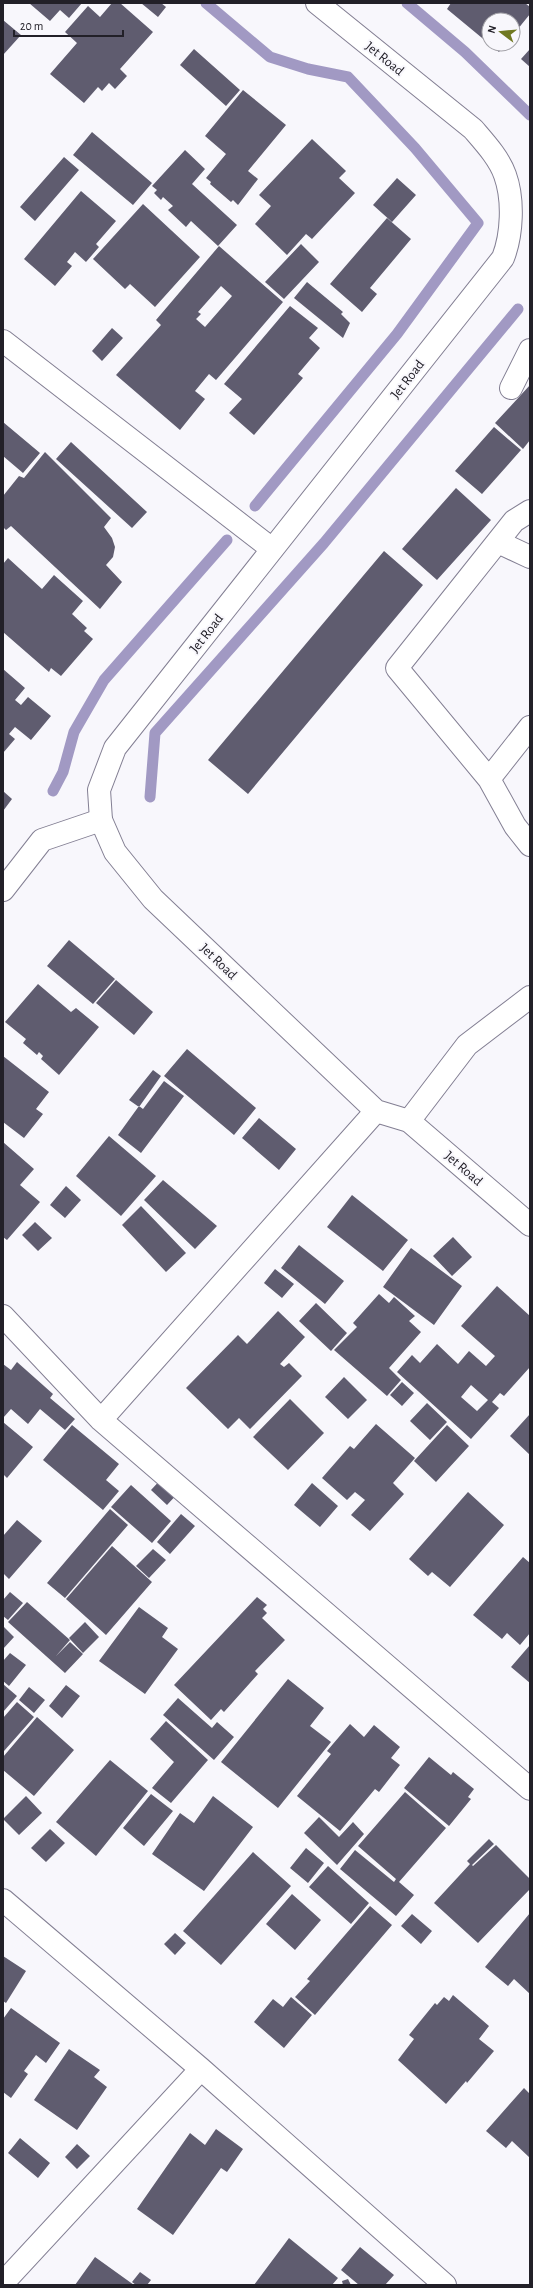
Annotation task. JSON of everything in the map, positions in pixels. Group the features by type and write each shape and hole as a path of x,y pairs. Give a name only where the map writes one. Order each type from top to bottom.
{"street":[{"name":"Jet Road","path":"317,3 474,129 489,147 505,175 510,208 510,234 503,258 115,748 99,790 101,820 115,852 152,900 376,1110 409,1121 530,1225"},
{"path":"3,340 272,549"},
{"path":"511,388 530,350"},
{"path":"530,511 514,521 397,668 489,779 515,826 530,845"},
{"path":"498,542 530,556"},
{"path":"489,779 530,727"},
{"path":"3,890 42,840 101,820"},
{"path":"409,1121 467,1045 530,997"},
{"path":"101,1420 376,1110"},
{"path":"3,1316 101,1420 530,1789"},
{"path":"3,1900 201,2069 445,2285"},
{"path":"3,2282 201,2069"}],"building":[{"path":"29,3 82,3 69,18 60,10 50,21"},
{"path":"112,3 120,3 153,32 120,69 127,76 115,89 109,83 102,91 98,87 84,103 50,74 77,43 65,32 88,6 100,17"},
{"path":"141,3 161,3 166,7 158,17"},
{"path":"451,3 525,3 530,7 530,14 521,25 521,12 481,12 481,37 447,9"},
{"path":"3,20 21,35 3,55"},
{"path":"194,49 240,90 226,106 180,65"},
{"path":"530,49 530,67 521,59"},
{"path":"243,90 286,125 248,171 258,179 238,205 233,200 231,202 210,184 211,182 206,178 226,154 205,136"},
{"path":"92,132 152,183 133,205 73,155"},
{"path":"312,139 346,171 339,178 355,193 312,239 306,234 287,255 255,224 271,206 259,195"},
{"path":"185,150 205,169 192,184 237,225 218,246 191,221 186,227 168,210 173,206 163,197 161,200 154,193 157,190 152,186"},
{"path":"64,157 79,170 35,221 20,207"},
{"path":"397,178 416,195 392,222 373,205"},
{"path":"81,191 116,221 96,244 99,247 86,262 75,252 67,262 72,266 55,286 24,259"},
{"path":"143,204 200,257 155,307 130,284 125,289 93,259"},
{"path":"387,218 411,239 370,288 377,294 362,312 330,284"},
{"path":"301,244 319,262 284,299 265,282"},
{"path":"219,246 283,302 216,380 209,374 195,391 205,399 180,430 116,375 161,325 156,320","holes":["221,286 232,296 205,327 196,319 201,314 198,312"]},
{"path":"307,282 343,312 341,314 350,323 343,338 294,298"},
{"path":"290,306 318,328 309,338 320,348 298,374 303,378 254,435 229,413 242,399 224,384"},
{"path":"112,328 123,338 102,361 92,351"},
{"path":"530,385 530,440 523,449 495,423"},
{"path":"3,422 40,453 23,473 3,456"},
{"path":"494,427 521,450 482,494 455,471"},
{"path":"71,442 147,512 132,528 56,459"},
{"path":"45,452 111,518 104,527 112,538 115,547 113,557 106,565 122,582 100,609 11,526 6,530 3,527 3,496 19,476 24,478"},
{"path":"456,488 491,520 437,580 402,549"},
{"path":"384,551 423,585 248,794 208,760"},
{"path":"8,558 42,589 54,575 83,601 72,614 87,628 84,631 93,639 61,676 51,668 49,672 3,632 3,564"},
{"path":"3,669 25,688 15,700 21,705 28,697 51,716 31,740 15,727 9,734 15,739 3,753"},
{"path":"3,791 12,799 3,811"},
{"path":"69,940 115,979 93,1004 47,966"},
{"path":"116,980 153,1012 134,1035 96,1003"},
{"path":"38,984 71,1012 76,1008 99,1027 59,1075 41,1059 43,1056 39,1052 37,1055 23,1043 26,1039 5,1022"},
{"path":"187,1049 256,1108 234,1135 164,1076"},
{"path":"3,1056 49,1092 36,1109 43,1114 24,1138 3,1122"},
{"path":"153,1070 161,1076 139,1107 129,1100"},
{"path":"164,1081 184,1096 141,1153 118,1135 139,1106 143,1109"},
{"path":"259,1118 296,1149 279,1170 242,1138"},
{"path":"109,1136 156,1176 121,1216 76,1176"},
{"path":"3,1142 34,1169 20,1185 40,1202 7,1240 3,1237"},
{"path":"163,1180 217,1226 195,1249 144,1200"},
{"path":"66,1186 81,1200 65,1218 50,1205"},
{"path":"352,1195 408,1240 383,1271 327,1227"},
{"path":"141,1206 186,1253 166,1272 122,1225"},
{"path":"35,1222 52,1238 38,1251 22,1235"},
{"path":"453,1237 472,1257 452,1276 433,1256"},
{"path":"299,1245 344,1281 325,1304 281,1268"},
{"path":"411,1248 462,1286 434,1325 383,1287"},
{"path":"275,1269 294,1284 282,1298 264,1283"},
{"path":"497,1286 530,1316 530,1367 504,1396 500,1393 492,1402 499,1408 471,1439 397,1372 412,1355 420,1363 437,1344 458,1364 469,1351 486,1366 495,1356 461,1326","holes":["471,1385 488,1400 477,1411 461,1397"]},
{"path":"379,1294 389,1303 394,1297 415,1316 409,1321 421,1332 389,1368 401,1380 387,1396 334,1350 357,1327 353,1323"},
{"path":"316,1303 347,1333 331,1351 299,1321"},
{"path":"278,1311 305,1337 280,1364 284,1367 289,1363 302,1376 250,1429 239,1418 228,1429 186,1388 238,1335 247,1344"},
{"path":"17,1362 53,1394 50,1398 75,1419 65,1430 40,1409 28,1424 11,1409 3,1418 3,1364 11,1370"},
{"path":"344,1377 367,1400 348,1419 325,1397"},
{"path":"402,1382 414,1393 402,1406 390,1395"},
{"path":"290,1399 324,1433 288,1470 253,1437"},
{"path":"427,1403 447,1422 430,1440 410,1421"},
{"path":"530,1414 530,1455 510,1436"},
{"path":"3,1422 33,1447 7,1478 3,1474"},
{"path":"376,1424 415,1458 393,1483 404,1494 370,1531 351,1515 365,1500 355,1492 347,1500 322,1478 350,1446 354,1449"},
{"path":"72,1425 119,1464 106,1480 119,1491 103,1510 43,1460"},
{"path":"447,1425 469,1446 436,1482 414,1461"},
{"path":"164,1476 180,1491 167,1505 151,1490"},
{"path":"312,1483 338,1506 320,1527 294,1505"},
{"path":"131,1485 171,1521 152,1543 111,1507"},
{"path":"468,1492 504,1525 450,1587 432,1572 428,1576 409,1559"},
{"path":"110,1509 128,1525 65,1598 47,1583"},
{"path":"181,1514 195,1526 170,1554 157,1542"},
{"path":"17,1520 42,1541 9,1579 3,1573 3,1536"},
{"path":"112,1546 152,1582 106,1635 66,1599"},
{"path":"153,1549 166,1560 149,1578 136,1566"},
{"path":"523,1557 530,1563 530,1633 520,1645 507,1633 502,1639 473,1615"},
{"path":"10,1592 23,1603 8,1620 3,1616 3,1600"},
{"path":"257,1597 267,1605 263,1609 267,1613 262,1618 285,1640 255,1671 258,1674 224,1712 221,1709 211,1720 174,1685"},
{"path":"27,1602 70,1640 56,1656 70,1642 83,1654 65,1673 8,1622"},
{"path":"139,1607 168,1628 162,1637 178,1649 145,1694 99,1661"},
{"path":"85,1622 99,1637 83,1653 69,1638"},
{"path":"4,1627 14,1637 3,1649 3,1629"},
{"path":"530,1645 530,1683 511,1667"},
{"path":"10,1653 26,1665 9,1686 3,1681 3,1661"},
{"path":"288,1679 324,1708 310,1726 331,1742 278,1808 221,1762"},
{"path":"3,1684 17,1696 3,1712"},
{"path":"66,1685 80,1696 62,1718 49,1706"},
{"path":"29,1687 45,1700 34,1713 19,1700"},
{"path":"178,1698 212,1728 217,1722 234,1737 214,1760 163,1715"},
{"path":"17,1702 34,1717 4,1751 3,1718"},
{"path":"37,1717 74,1750 34,1796 3,1770 3,1757"},
{"path":"166,1721 208,1760 171,1803 152,1788 174,1762 150,1739"},
{"path":"350,1724 364,1737 374,1725 400,1747 391,1758 400,1765 379,1792 375,1789 340,1831 297,1796 331,1754 327,1751"},
{"path":"429,1757 451,1775 453,1772 474,1789 468,1797 471,1799 449,1826 404,1788"},
{"path":"110,1760 148,1791 96,1856 56,1822"},
{"path":"405,1792 446,1828 399,1882 414,1895 396,1916 340,1869 355,1850 394,1882 396,1879 358,1846"},
{"path":"151,1794 173,1811 144,1846 123,1828"},
{"path":"26,1796 42,1813 19,1835 3,1819"},
{"path":"213,1796 253,1827 204,1891 152,1854 180,1813 194,1823"},
{"path":"319,1817 339,1837 353,1822 364,1834 337,1865 304,1833"},
{"path":"50,1829 65,1843 46,1862 31,1848"},
{"path":"489,1839 494,1844 472,1865 473,1866 496,1845 530,1879 530,1889 478,1943 434,1903 470,1864 467,1861"},
{"path":"306,1848 324,1863 308,1883 290,1868"},
{"path":"253,1852 291,1886 221,1965 183,1931"},
{"path":"328,1866 369,1903 351,1924 309,1887"},
{"path":"292,1894 321,1920 295,1950 266,1924"},
{"path":"370,1906 392,1925 315,2015 295,1997 310,1981 307,1979"},
{"path":"530,1913 530,1994 514,1979 508,1986 485,1967"},
{"path":"412,1914 432,1931 421,1944 401,1926"},
{"path":"175,1933 186,1943 175,1955 164,1944"},
{"path":"3,1956 26,1971 6,2003 3,2001"},
{"path":"453,1995 489,2026 479,2039 494,2051 467,2083 466,2081 446,2104 398,2060 414,2039 409,2035 435,2003 437,2005 444,1997 449,2001"},
{"path":"291,1997 312,2015 284,2048 254,2022 273,1999 283,2007"},
{"path":"11,2008 60,2043 46,2063 36,2055 24,2071 28,2074 11,2098 3,2092 3,2019"},
{"path":"69,2049 100,2070 94,2077 107,2087 77,2130 34,2100"},
{"path":"524,2088 530,2094 530,2158 512,2141 506,2148 486,2131"},
{"path":"216,2129 243,2149 227,2172 221,2168 173,2235 137,2209 190,2133 205,2145"},
{"path":"20,2138 50,2163 38,2178 8,2153"},
{"path":"77,2144 90,2156 77,2169 65,2157"},
{"path":"289,2238 338,2278 332,2285 254,2285"},
{"path":"360,2247 394,2275 385,2285 359,2285 341,2270"},
{"path":"95,2257 134,2285 75,2285"},
{"path":"140,2272 151,2280 147,2285 136,2285 132,2282"},
{"path":"348,2279 351,2285 343,2285 342,2281"}],"waterway":[{"path":"206,3 270,57 308,69 348,77 415,148 478,223 397,334 255,506"},
{"path":"407,3 465,52 530,115"},
{"path":"150,797 155,733 324,543 518,309"},
{"path":"53,791 63,772 74,732 104,680 227,540"}]}
